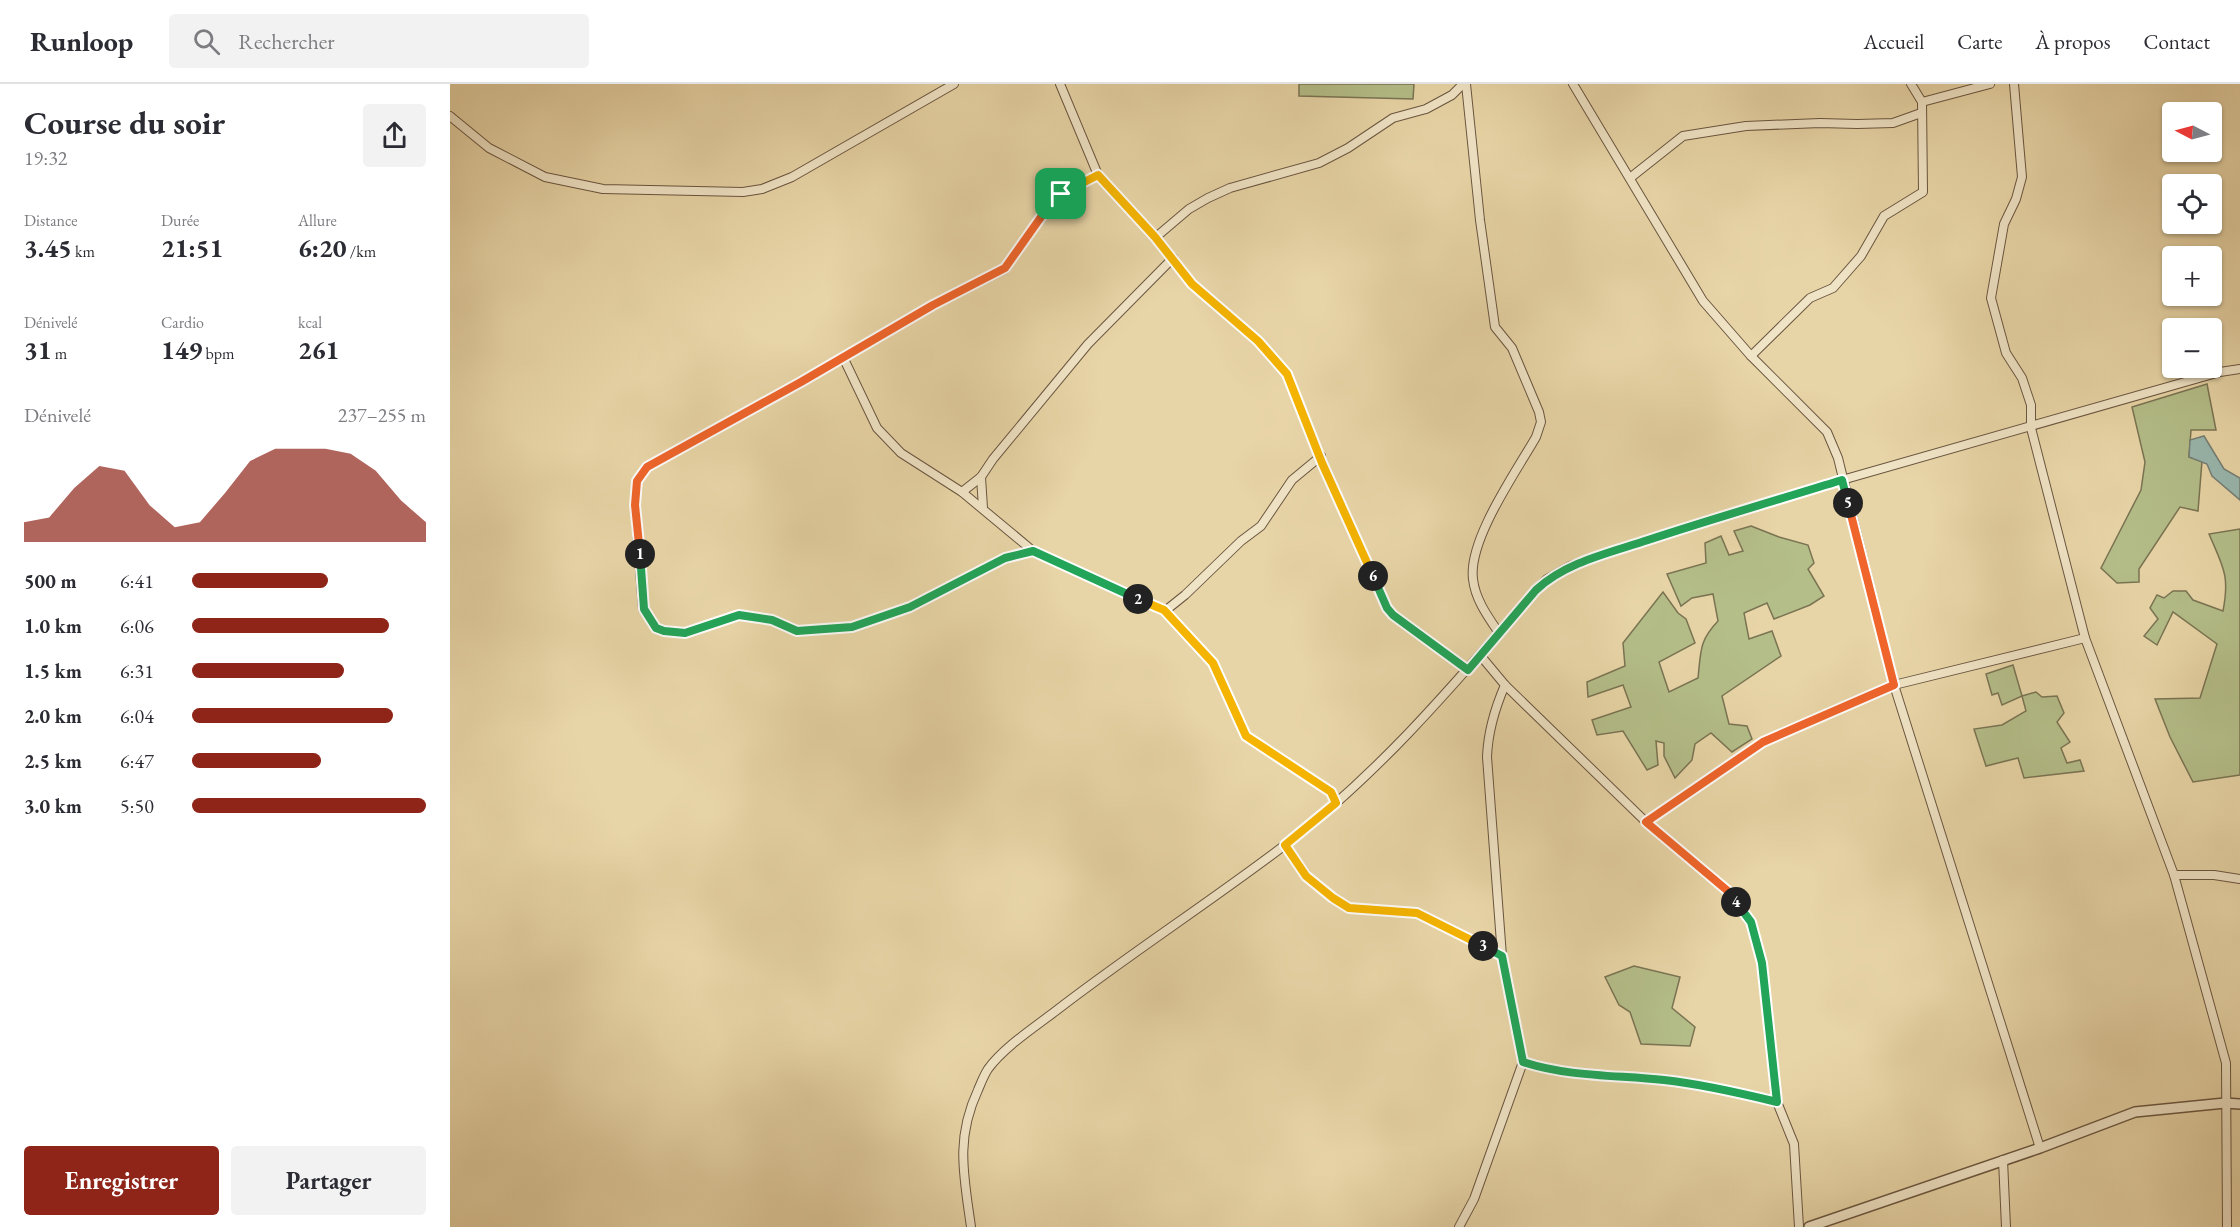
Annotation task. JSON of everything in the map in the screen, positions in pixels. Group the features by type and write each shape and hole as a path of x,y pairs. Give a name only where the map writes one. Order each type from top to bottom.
{"street":[{"path":"450,116 489,148 545,177 603,189 743,192 762,189 792,177 954,84"},
{"path":"1060,84 1098,175 1155,237 1192,284 1258,341 1287,374 1387,608 1393,615 1468,670"},
{"path":"1155,237 1189,209 1208,198 1230,188 1318,163 1348,148 1393,118 1426,109 1452,95 1465,84"},
{"path":"1465,84 1495,327 1512,348 1541,422 1536,437 1486,526 1473,565 1474,587 1499,633"},
{"path":"1573,84 1703,301 1751,357 1827,432 1838,458 1894,685 2040,1148"},
{"path":"1751,357 1810,298 1833,288 1861,256 1884,216 1923,192 1922,102 1911,84"},
{"path":"1922,102 1990,84"},
{"path":"2014,84 2022,177 2016,199 2004,224 1992,298 2006,353 2022,378 2031,405 2031,428 2085,638 2174,875 2226,1063 2227,1227"},
{"path":"1630,178 1683,136 1746,126 1893,123 1921,113"},
{"path":"1033,551 1005,558 910,607 852,627 797,631 772,620 739,615 685,633 664,631 656,628 644,609 635,505 637,481 647,467 933,305 1005,268 1041,217 1061,194 1098,175"},
{"path":"962,492 981,477 993,459 1088,344 1173,258"},
{"path":"843,357 877,428 901,453 962,492 1033,551 1164,610 1213,663 1246,736 1331,792 1336,803"},
{"path":"971,1227 962,1154 966,1120 988,1069 1013,1044 1092,983 1285,845 1336,803 1468,670 1547,579 1570,566 1700,523 2220,372 2240,369"},
{"path":"1164,610 1185,595 1241,541 1261,526 1292,480 1321,456"},
{"path":"981,477 983,508"},
{"path":"1646,822 1763,742 1894,685 2085,638"},
{"path":"1480,655 1505,685 1646,822 1729,892 1751,922 1762,963 1777,1102 1794,1144 1799,1227"},
{"path":"1459,1227 1474,1199 1523,1062 1502,956 1487,757 1487,744 1495,709 1505,685"},
{"path":"1285,845 1306,876 1349,908 1417,913 1502,956"},
{"path":"2174,875 2214,875 2240,879"},
{"path":"1523,1062 1551,1071 1664,1080 1738,1092 1777,1102"},
{"path":"1809,1227 2040,1148 2135,1112 2225,1103 2240,1104"},
{"path":"2003,1160 2006,1227"}],"green space":[{"path":"1299,84 1414,84 1413,99 1299,96"},
{"path":"2207,384 2216,430 2191,430 2189,457 2202,461 2198,511 2180,507 2139,569 2139,582 2117,583 2101,568 2141,490 2145,462 2132,407"},
{"path":"1751,526 1808,545 1814,563 1808,569 1824,596 1810,605 1774,619 1767,603 1744,613 1749,639 1772,631 1781,656 1722,696 1729,724 1747,726 1752,739 1732,752 1711,733 1695,744 1692,760 1675,778 1664,756 1664,743 1656,741 1658,765 1647,770 1623,731 1597,735 1592,720 1631,707 1623,685 1588,697 1587,682 1625,666 1623,643 1663,592 1678,613 1686,619 1695,643 1659,662 1669,692 1698,678 1704,641 1718,621 1713,594 1692,598 1681,606 1667,574 1706,563 1705,543 1721,536 1729,555 1743,551 1734,531"},
{"path":"2240,529 2240,775 2193,782 2170,737 2155,699 2200,698 2217,644 2173,612 2157,645 2144,636 2158,619 2150,608 2157,595 2164,598 2173,591 2186,591 2193,600 2223,611 2226,588 2224,571 2209,534"},
{"path":"2013,665 2022,696 2002,705 1998,693 1992,695 1986,674"},
{"path":"2036,692 2042,697 2057,696 2064,713 2057,722 2070,742 2061,748 2067,763 2080,760 2084,771 2024,778 2018,758 1986,766 1974,729 2002,725 2026,711 2022,696"},
{"path":"1634,966 1680,977 1672,1008 1695,1027 1690,1046 1641,1044 1630,1012 1619,1005 1605,977"}],"water":[{"path":"2204,436 2224,469 2240,478 2240,500 2212,476 2207,464 2189,457 2190,440"}],"route":[{"path":"1098,175 1155,237 1192,284 1221,307 1272,355 1287,374 1322,463 1387,608 1393,615 1468,670 1536,590 1547,579 1570,566 1700,523 1842,480 1894,685 1763,742 1646,822 1729,892 1751,922 1762,963 1777,1102 1738,1092 1664,1080 1551,1071 1523,1062 1502,956 1417,913 1349,908 1306,876 1285,845 1336,803 1331,792 1246,736 1213,663 1164,610 1033,551 1005,558 910,607 852,627 797,631 772,620 739,615 685,633 656,628 644,609 635,505 637,481 647,467 801,382 933,305 1005,268 1041,217 1061,194 1098,175"}]}
